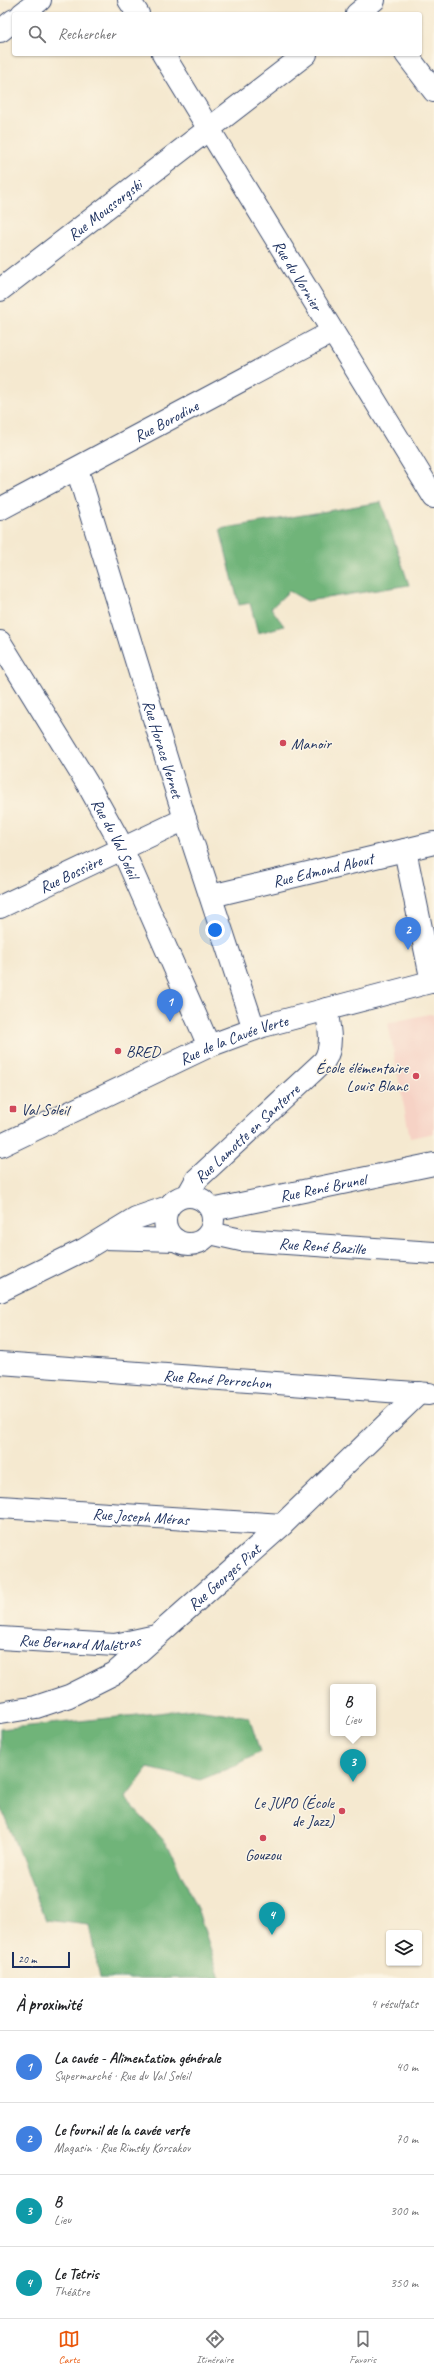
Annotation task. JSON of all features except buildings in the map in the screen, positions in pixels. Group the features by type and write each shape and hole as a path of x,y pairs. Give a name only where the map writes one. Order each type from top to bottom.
{"street":[{"path":"25,12 40,0"},
{"path":"129,0 137,12"},
{"path":"0,31 12,22"},
{"name":"Rue du Vornier","path":"163,56 434,497"},
{"name":"Rue Moussorgski","path":"0,290 210,130 303,56"},
{"path":"408,56 434,91"},
{"name":"Rue Borodine","path":"0,509 332,332"},
{"name":"Rue Horace Vernet","path":"77,469 185,819 254,1029"},
{"name":"Rue du Val Soleil","path":"0,642 87,783 122,848 209,1046"},
{"name":"Rue Bossière","path":"0,907 185,819"},
{"name":"Rue Edmond About","path":"211,896 434,843"},
{"path":"405,850 433,981"},
{"name":"Rue de la Cavée Verte","path":"0,1146 209,1046 254,1029 433,981"},
{"name":"Rue Lamotte en Santerre","path":"188,1195 198,1179 324,1061 328,1055 330,1034 326,1009"},
{"name":"Rue René Brunel","path":"212,1210 434,1164"},
{"path":"0,1291 104,1238 136,1218 168,1207 180,1197 188,1195 202,1199 212,1210 214,1221 210,1233 205,1239 191,1244 176,1240 104,1238"},
{"path":"168,1207 165,1222 167,1229 176,1240"},
{"name":"Rue René Bazille","path":"210,1233 241,1240 434,1253"},
{"name":"Rue René Perrochon","path":"0,1363 427,1393"},
{"name":"Rue Georges Piat","path":"0,1713 36,1707 69,1696 97,1684 115,1673 282,1525 427,1393"},
{"name":"Rue Joseph Méras","path":"0,1506 282,1525"},
{"name":"Rue Bernard Malétras","path":"0,1638 115,1645 158,1635"}],"shaded area":[{"name":"École élémentaire Louis Blanc","path":"429,1014 434,1015 434,1133 410,1138 388,1023"}],"green space":[{"path":"381,502 409,585 307,601 289,591 271,608 284,626 258,633 250,603 239,605 220,529"},
{"path":"197,1709 249,1717 260,1752 233,1767 200,1780 148,1768 125,1799 168,1845 198,1911 220,1978 100,1978 89,1925 46,1920 0,1805 0,1729"}],"place":[{"name":"Manoir","path":"283,743"},
{"name":"Le fournil de la cavée verte","path":"408,950"},
{"name":"La cavée - Alimentation générale","path":"170,1022"},
{"name":"BRED","path":"118,1051"},
{"name":"École élémentaire Louis Blanc","path":"416,1076"},
{"name":"Val Soleil","path":"13,1109"},
{"name":"B","path":"353,1782"},
{"name":"Le JUPO (École de Jazz)","path":"342,1811"},
{"name":"Gouzou","path":"263,1838"},
{"name":"Le Tetris","path":"272,1935"}]}
